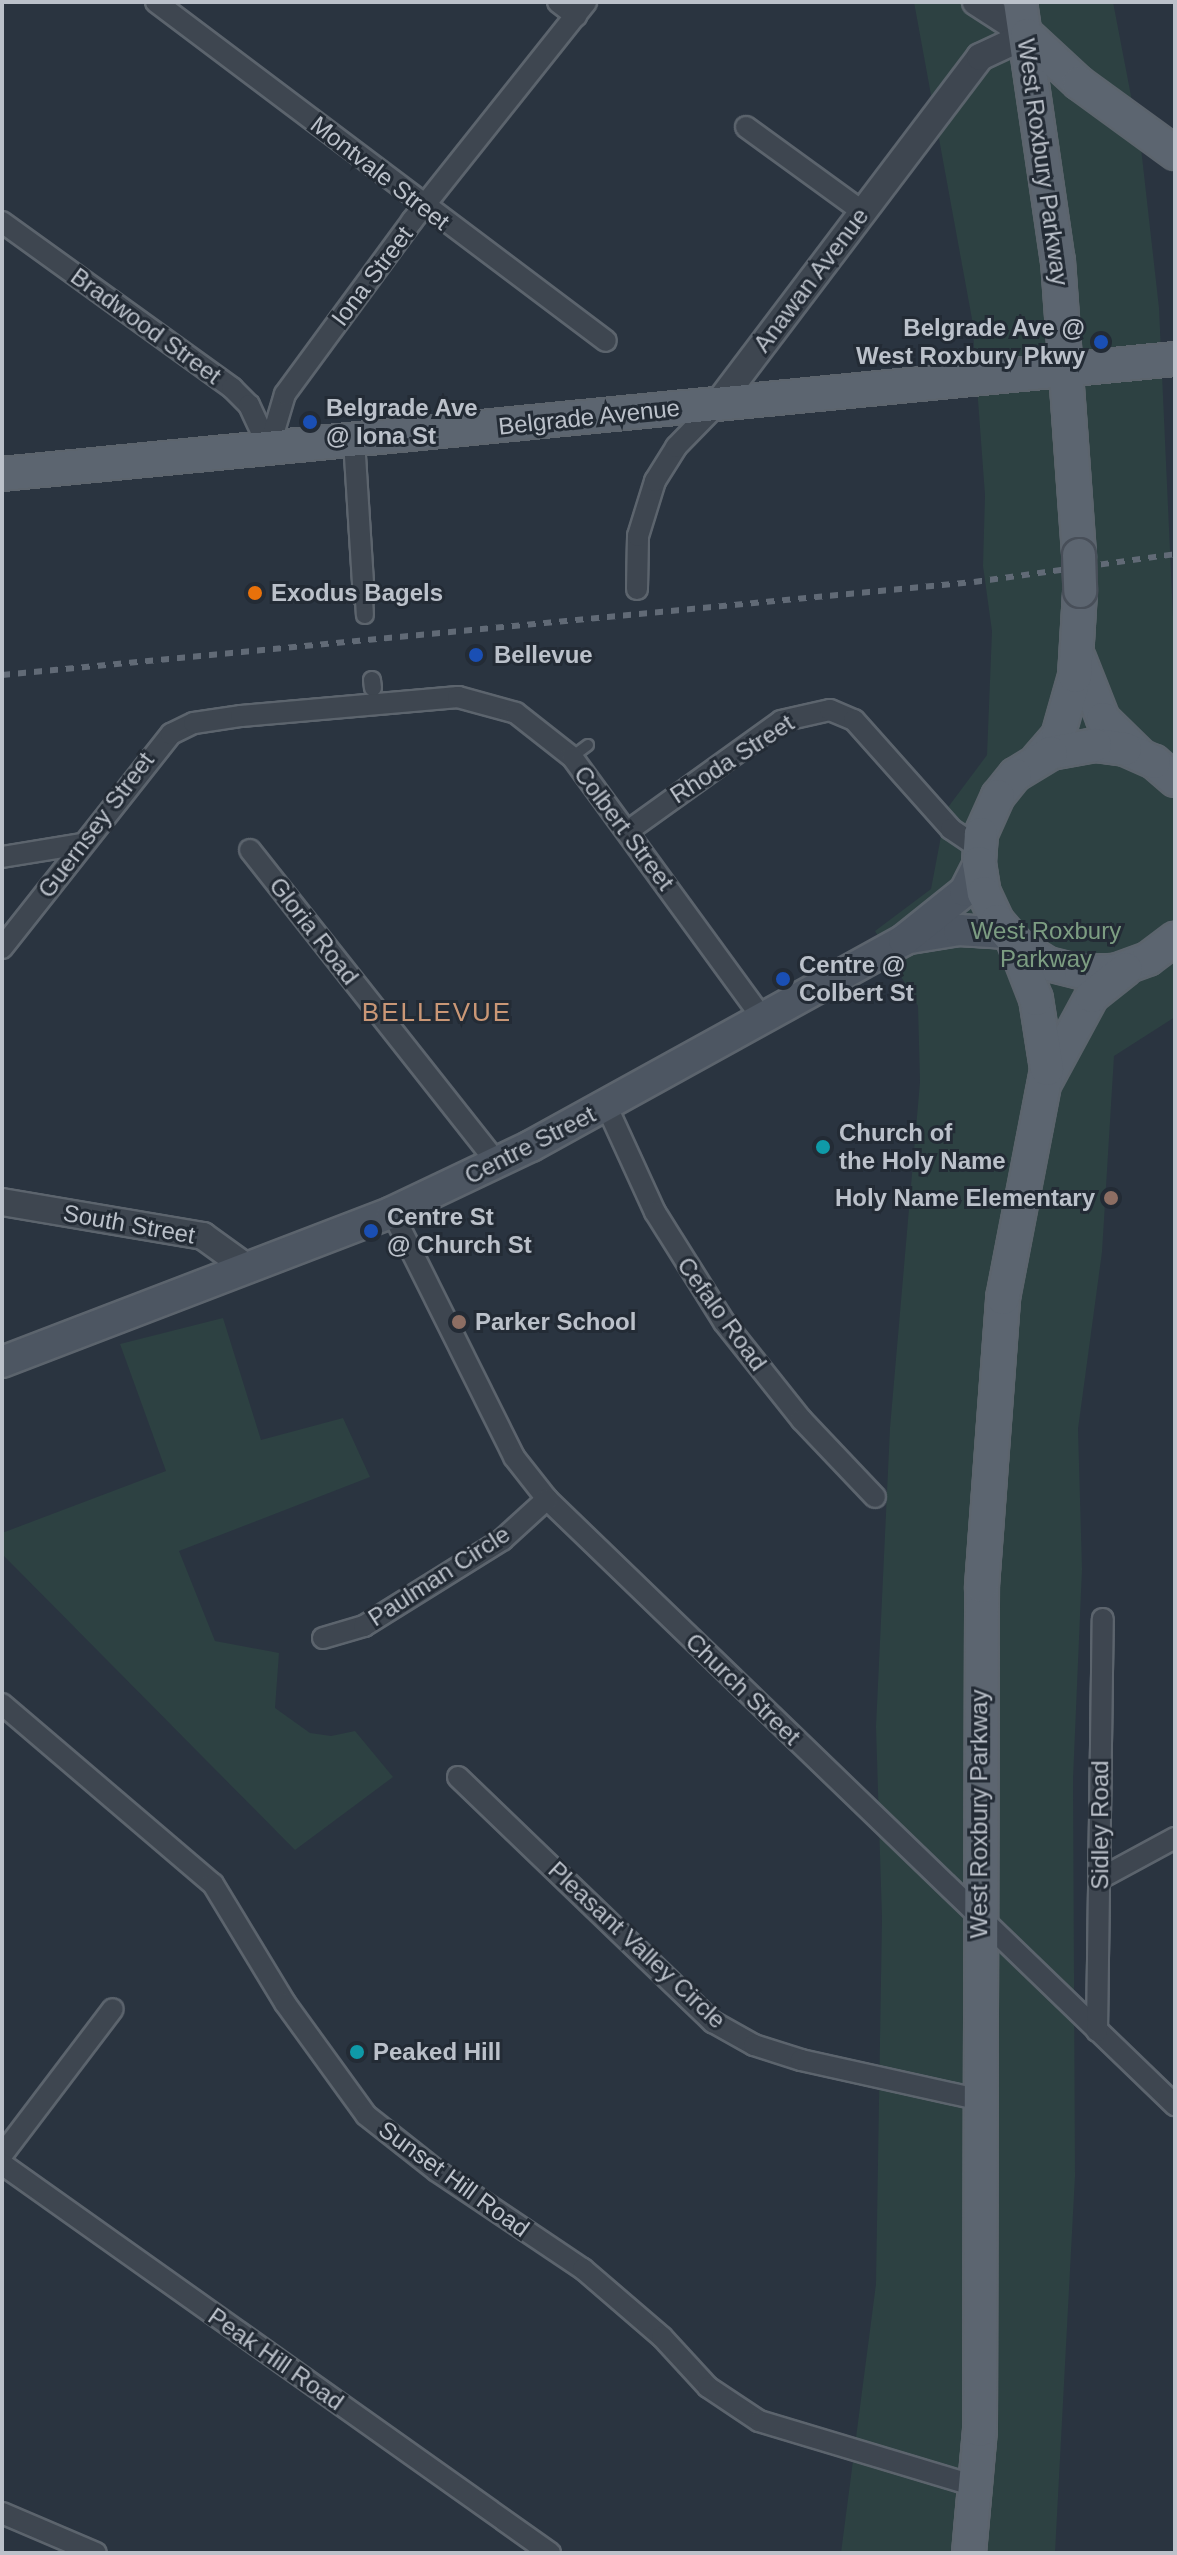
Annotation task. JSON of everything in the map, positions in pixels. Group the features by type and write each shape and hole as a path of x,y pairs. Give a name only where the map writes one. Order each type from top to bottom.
{"main road":[{"name":"West Roxbury Parkway","path":"1020,2 1027,35 1068,372 1080,591 1079,658 1058,736 1038,759"},
{"path":"1027,35 1079,83 1175,153"},
{"name":"Belgrade Avenue","path":"2,474 1068,372 1175,359"},
{"name":"West Roxbury Parkway","path":"1079,658 1097,709 1139,754"},
{"path":"979,855 998,796 1038,759 1065,748 1095,745 1139,754 1173,776"},
{"name":"West Roxbury Parkway","path":"979,855 989,908 1010,936 1036,999 1046,1081"},
{"name":"Centre Street","path":"2,1362 392,1212 497,1163 904,940 965,891 979,855"},
{"name":"Centre Street","path":"904,940 959,930 1010,936"},
{"path":"1010,936 1033,957 1064,970 1098,973 1132,967"},
{"name":"West Roxbury Parkway","path":"969,2553 975,2486 982,2100 978,1917 982,1586 1000,1323 1018,1202 1046,1081 1092,996 1175,939"}],"street":[{"name":"Montvale Street","path":"156,2 424,208 606,341"},
{"path":"558,2 581,9"},
{"path":"976,2 1027,35 1038,2"},
{"name":"Iona Street","path":"269,448 285,394 424,208 581,9"},
{"name":"Anawan Avenue","path":"637,589 638,536 655,481 676,447 717,405 980,57 1027,35"},
{"path":"746,127 863,212"},
{"name":"Bradwood Street","path":"2,222 232,388 249,405 269,448"},
{"path":"354,440 365,606"},
{"name":"Colbert Street","path":"443,697 516,713 580,751 628,831 762,1018"},
{"name":"Guernsey Street","path":"2,948 156,747 194,723 443,697"},
{"name":"Rhoda Street","path":"628,831 781,721 830,710 854,720 951,829 979,855"},
{"path":"2,857 81,844"},
{"name":"Gloria Road","path":"250,850 497,1163"},
{"name":"Cefalo Road","path":"606,1105 655,1212 724,1322 802,1420 875,1497"},
{"name":"South Street","path":"2,1202 203,1236 246,1267"},
{"name":"Church Street","path":"392,1212 514,1457 547,1499 1175,2105"},
{"name":"Paulman Circle","path":"323,1638 377,1618 502,1540 547,1499"},
{"name":"Sidley Road","path":"1097,2031 1103,1619"},
{"name":"Sunset Hill Road","path":"2,1704 213,1884 285,2003 366,2115 583,2269 662,2337 708,2387 759,2421 975,2486"},
{"name":"Pleasant Valley Circle","path":"458,1777 713,2022 754,2045 801,2060 982,2100"},
{"path":"1101,1878 1175,1838"},
{"path":"2,2155 113,2009"},
{"name":"Peak Hill Road","path":"2,2164 550,2553"},
{"path":"2,2513 96,2553"}],"green space":[{"name":"West Roxbury Parkway","path":"914,2 1113,2 1141,148 1159,308 1175,661 1175,1017 1114,1056 1102,1252 1078,1429 1082,1569 1073,1779 1075,2176 1055,2553 841,2553 876,2284 882,1918 876,1727 890,1428 920,1082 918,1006 875,931 931,889 946,810 987,755 992,631 983,566 985,495 972,319"},
{"path":"223,1318 261,1440 343,1418 370,1477 179,1551 215,1641 279,1653 275,1708 310,1733 331,1736 355,1731 393,1777 295,1850 2,1554 2,1533 166,1471 120,1344"}],"railway":[{"path":"2,675 974,582 1175,554"}],"place":[{"name":"Belgrade Ave @ West Roxbury Pkwy","path":"1101,342"},
{"name":"Belgrade Ave @ Iona St","path":"310,422"},
{"name":"Exodus Bagels","path":"255,593"},
{"name":"Bellevue","path":"476,655"},
{"name":"Centre @ Colbert St","path":"783,979"},
{"name":"Church of the Holy Name","path":"823,1147"},
{"name":"Holy Name Elementary","path":"1111,1198"},
{"name":"Centre St @ Church St","path":"371,1231"},
{"name":"Parker School","path":"459,1322"},
{"name":"Peaked Hill","path":"357,2052"}],"district":[{"name":"BELLEVUE","path":"437,1013"}]}
